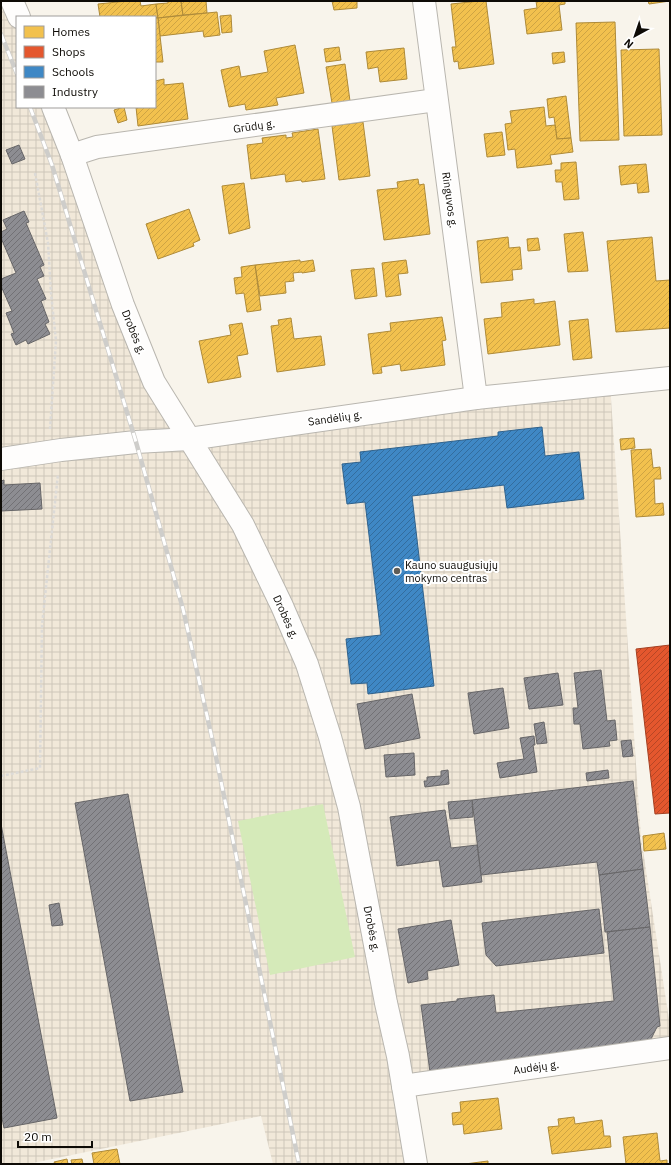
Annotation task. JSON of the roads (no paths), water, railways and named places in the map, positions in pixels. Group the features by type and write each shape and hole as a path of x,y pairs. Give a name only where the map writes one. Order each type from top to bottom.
{"street":[{"path":"12,1 19,16"},
{"name":"Ringuvos g.","path":"424,1 476,398"},
{"name":"Grūdų g.","path":"72,155 97,147 436,100"},
{"name":"Drobės g.","path":"54,108 123,305 154,382 243,525 282,606 307,664 330,737 349,807 403,1086 416,1164"},
{"name":"Sandėlių g.","path":"1,458 136,442 189,439 476,398 670,378"},
{"name":"Audėjų g.","path":"403,1086 670,1048"}],"railway":[{"path":"1,34 16,72"},
{"path":"30,108 52,165 136,442 183,609 214,747 299,1164"}],"place":[{"name":"Kauno suaugusiųjų mokymo centras","path":"397,571"}]}
